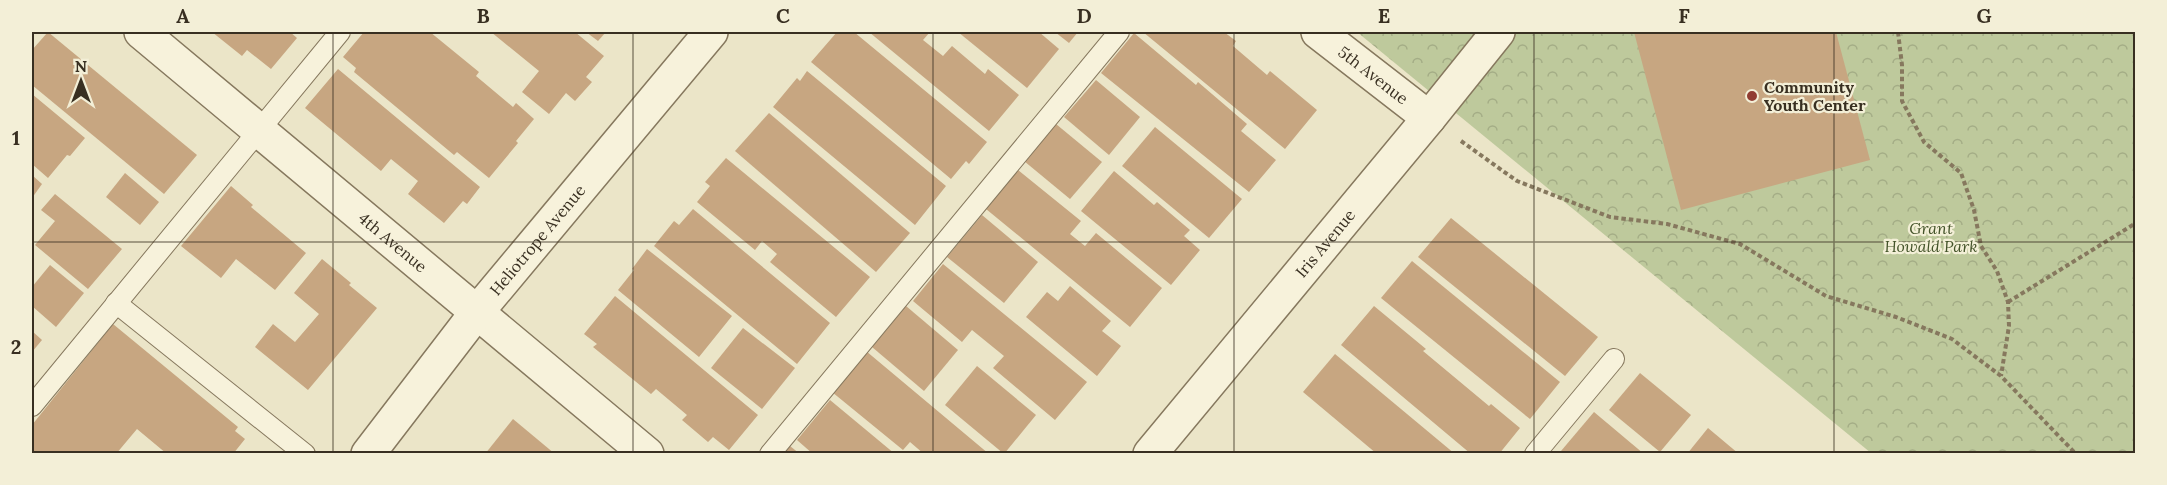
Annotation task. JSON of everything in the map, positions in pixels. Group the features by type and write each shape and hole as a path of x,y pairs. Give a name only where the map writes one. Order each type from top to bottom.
{"street":[{"name":"4th Avenue","path":"141,32 647,453"},
{"name":"Heliotrope Avenue","path":"368,453 477,312 711,32"},
{"name":"5th Avenue","path":"1318,32 1429,118"},
{"name":"Iris Avenue","path":"1150,453 1498,32"}],"lane":[{"path":"32,406 340,32"},
{"path":"770,453 1119,32"},
{"path":"116,303 305,453"},
{"path":"1535,453 1614,359"}],"path":[{"path":"1898,32 1902,65 1902,100 1924,142 1961,173 1974,210 1981,246 1997,271 2008,302 2009,326 2001,376"},
{"path":"1429,118 1517,181 1610,217 1667,224 1740,244 1826,296 1896,317 1952,339 2001,376 2076,453"},
{"path":"2008,302 2136,223"}],"green space":[{"name":"Grant Howald Park","path":"1357,32 2135,32 2135,453 1871,453"}],"building":[{"path":"48,32 197,155 164,194 32,85 32,50"},
{"path":"212,32 290,32 297,38 271,69 247,50 242,56"},
{"path":"364,32 430,32 479,72 476,76 513,107 516,103 534,119 516,141 518,143 489,178 457,152 454,155 354,72 356,68 343,57"},
{"path":"491,32 575,32 604,56 586,77 592,82 575,101 566,93 549,114 522,92 539,71"},
{"path":"586,32 606,32 598,41"},
{"path":"837,32 854,32 987,142 969,164 966,161 951,179 811,62"},
{"path":"869,32 930,32 923,40 943,56 952,46 985,74 988,69 1019,95 989,131"},
{"path":"958,32 1039,32 1059,49 1027,88"},
{"path":"1055,32 1078,32 1069,43"},
{"path":"1143,32 1224,32 1236,41 1233,46 1267,75 1270,71 1317,110 1285,149"},
{"name":"Community Youth Center","path":"1634,32 1836,32 1870,160 1681,210"},
{"path":"1134,33 1196,85 1198,82 1247,124 1241,131 1276,160 1249,192 1101,73"},
{"path":"338,69 480,187 467,204 463,201 444,223 408,194 418,181 391,159 381,171 305,108"},
{"path":"807,71 946,186 915,225 773,107 797,78 800,81"},
{"path":"1096,80 1140,117 1109,155 1064,117"},
{"path":"32,94 85,138 48,178 32,164"},
{"path":"769,113 910,233 876,272 735,151"},
{"path":"1056,124 1102,162 1070,199 1024,161"},
{"path":"1155,127 1242,199 1209,238 1122,166"},
{"path":"726,158 870,277 836,317 770,262 777,254 762,241 755,250 697,202 710,186 705,182"},
{"path":"1018,170 1081,221 1070,234 1085,246 1096,233 1162,288 1130,327 986,209"},
{"path":"1114,171 1154,205 1157,202 1190,230 1184,236 1200,250 1171,285 1081,211"},
{"path":"125,173 159,202 140,225 106,197"},
{"path":"32,175 42,184 32,198"},
{"path":"231,186 253,205 251,207 306,253 275,290 236,259 221,278 181,246"},
{"path":"55,194 122,249 88,289 35,245 55,221 41,210"},
{"path":"693,209 830,323 797,364 654,246 674,221 679,225"},
{"path":"982,215 1038,262 1004,303 947,257"},
{"path":"1451,218 1598,337 1565,376 1418,257"},
{"path":"647,249 732,316 699,357 618,290"},
{"path":"322,259 377,308 308,390 255,347 273,324 295,342 319,314 294,293"},
{"path":"1412,261 1560,382 1530,419 1381,298"},
{"path":"943,264 1087,382 1055,420 993,368 1004,356 972,330 962,342 913,301"},
{"path":"50,265 84,293 56,327 32,306 32,287"},
{"path":"1070,286 1111,321 1102,331 1121,346 1097,376 1026,317 1047,292 1058,301"},
{"path":"615,296 758,415 729,450 713,437 708,442 682,420 687,415 656,389 651,394 593,347 597,344 584,334"},
{"path":"906,306 958,350 924,391 872,347"},
{"path":"1374,306 1426,349 1423,351 1489,406 1491,404 1520,428 1499,454 1471,454 1341,345"},
{"path":"113,324 238,427 235,431 245,439 233,454 167,454 137,429 116,454 32,454 32,425"},
{"path":"743,328 795,368 762,409 711,368"},
{"path":"32,331 42,340 32,352"},
{"path":"866,351 989,454 924,454 910,442 903,450 832,392"},
{"path":"1335,354 1455,454 1377,454 1303,392"},
{"path":"977,366 1036,415 1004,454 945,405"},
{"path":"1640,373 1691,415 1660,452 1609,410"},
{"path":"830,400 895,454 813,454 797,440"},
{"path":"1594,412 1644,454 1564,454 1561,451"},
{"path":"513,419 555,454 485,454"},
{"path":"1708,428 1739,454 1687,454"},
{"path":"790,446 800,454 784,454"}],"place":[{"name":"Community Youth Center","path":"1752,96"}]}
